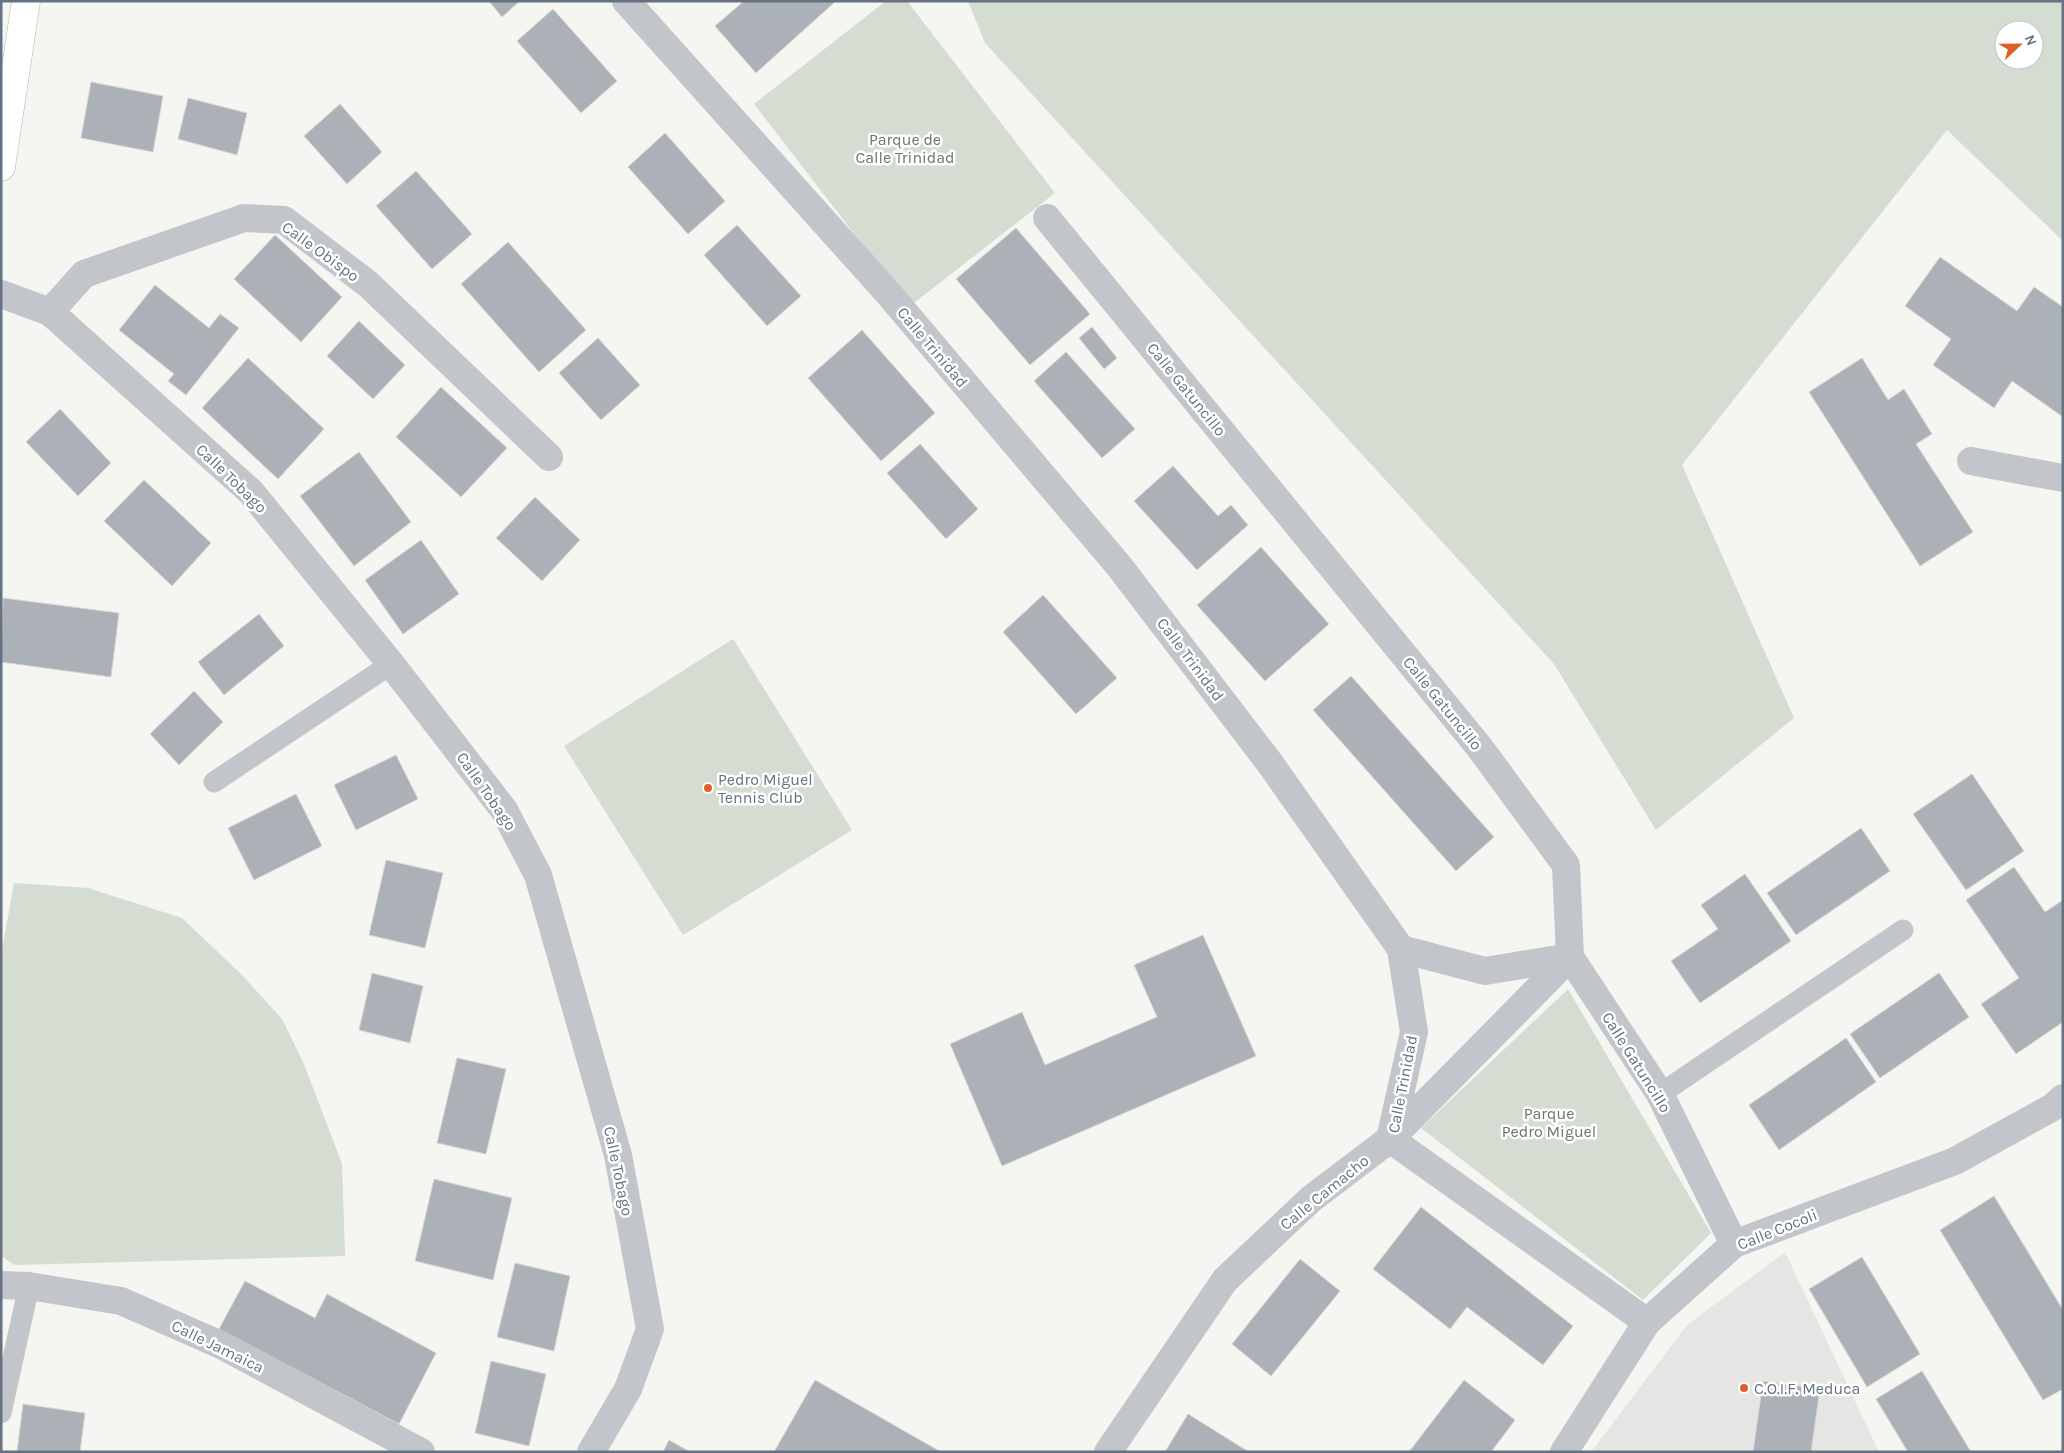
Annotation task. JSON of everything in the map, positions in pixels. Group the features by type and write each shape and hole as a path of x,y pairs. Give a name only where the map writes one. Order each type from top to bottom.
{"main road":[{"path":"1,167 26,1"}],"street":[{"name":"Calle Trinidad","path":"626,1 888,294 1119,566 1270,762 1400,949 1414,1032 1390,1139 1647,1322"},
{"name":"Calle Obispo","path":"50,312 84,274 244,218 284,220 368,284 549,457"},
{"name":"Calle Gatuncillo","path":"1047,218 1480,748 1566,865 1570,957 1660,1094 1734,1244"},
{"name":"Calle Tobago","path":"1,294 50,312 251,492 391,664 504,810 538,874 618,1155 650,1329 628,1389 591,1452"},
{"path":"1972,461 2063,478"},
{"path":"1400,949 1485,971 1570,957"},
{"name":"Calle Camacho","path":"1108,1452 1225,1280 1311,1199 1390,1139 1570,957"},
{"name":"Calle Cocoli","path":"1564,1452 1647,1322 1734,1244 1955,1162 2053,1107 2063,1098"},
{"name":"Calle Jamaica","path":"1,1285 29,1286 121,1301 221,1345 421,1452"}],"lane":[{"path":"214,782 391,664"},
{"path":"1660,1094 1903,930"},
{"path":"1,1413 29,1286"}],"shaded area":[{"name":"C.O.I.F. Meduca","path":"1785,1252 1879,1452 1591,1452 1687,1325"}],"green space":[{"name":"Parque de Calle Trinidad","path":"886,1 907,1 1055,193 910,306 754,104"},
{"path":"968,1 2063,1 2063,241 1947,130 1682,465 1794,718 1656,830 1554,664 985,43"},
{"name":"Pedro Miguel Tennis Club","path":"733,639 852,830 683,935 564,746"},
{"path":"14,883 88,888 182,918 240,973 282,1019 304,1064 342,1164 345,1256 15,1265 1,1256 1,956"},
{"name":"Parque Pedro Miguel","path":"1568,989 1711,1233 1643,1300 1421,1128"}],"building":[{"path":"489,1 520,1 502,17"},
{"path":"744,1 836,1 756,73 715,26"},
{"path":"553,9 617,81 581,113 517,41"},
{"path":"91,82 163,96 153,152 81,138"},
{"path":"188,98 247,113 237,155 178,139"},
{"path":"340,104 382,152 347,184 304,136"},
{"path":"665,133 725,201 688,234 628,167"},
{"path":"416,171 472,234 432,269 376,206"},
{"path":"737,225 801,296 767,326 704,255"},
{"path":"1016,228 1090,314 1030,365 956,279"},
{"path":"275,235 342,297 301,342 234,279"},
{"path":"508,242 586,330 539,372 461,284"},
{"path":"1940,257 2017,311 2034,287 2063,307 2063,417 2012,381 1994,408 1933,365 1951,339 1905,306"},
{"path":"155,285 209,328 220,314 239,328 186,395 168,381 174,374 119,330"},
{"path":"359,321 405,365 373,399 327,356"},
{"path":"1092,327 1117,358 1104,369 1079,338"},
{"path":"862,330 935,413 881,461 808,378"},
{"path":"598,338 640,385 601,420 559,373"},
{"path":"1066,352 1135,429 1102,458 1034,381"},
{"path":"248,358 324,429 278,479 202,408"},
{"path":"1862,358 1888,400 1904,389 1932,434 1916,444 1973,532 1920,566 1809,392"},
{"path":"441,387 507,448 461,497 396,437"},
{"path":"60,409 111,463 78,496 26,442"},
{"path":"920,444 978,509 946,539 887,473"},
{"path":"359,452 411,522 354,566 300,496"},
{"path":"1173,466 1218,516 1231,505 1248,525 1197,570 1134,501"},
{"path":"144,480 211,543 172,586 104,521"},
{"path":"535,497 580,540 542,581 496,538"},
{"path":"421,540 459,594 403,634 365,580"},
{"path":"1261,547 1329,624 1265,681 1197,605"},
{"path":"1043,595 1117,678 1076,714 1003,632"},
{"path":"3,598 119,613 111,677 1,662"},
{"path":"259,614 284,646 224,695 198,662"},
{"path":"1351,676 1494,837 1456,871 1313,710"},
{"path":"194,691 223,722 179,765 150,734"},
{"path":"396,755 418,799 356,830 334,785"},
{"path":"1972,774 2024,851 1966,890 1913,814"},
{"path":"296,794 322,846 254,880 228,828"},
{"path":"1861,828 1890,871 1796,935 1767,893"},
{"path":"386,860 443,873 425,948 369,935"},
{"path":"2014,867 2045,912 2063,900 2063,1022 2016,1054 1981,1004 2019,978 1966,900"},
{"path":"1745,874 1791,941 1700,1003 1671,961 1718,929 1701,905"},
{"path":"1203,935 1256,1056 1002,1166 950,1044 1022,1012 1045,1065 1157,1017 1134,965"},
{"path":"372,973 423,986 410,1043 359,1030"},
{"path":"1939,973 1969,1017 1880,1078 1850,1034"},
{"path":"1846,1038 1876,1082 1779,1150 1749,1105"},
{"path":"457,1058 506,1069 486,1154 437,1143"},
{"path":"434,1179 512,1198 493,1280 415,1261"},
{"path":"1994,1196 2063,1310 2063,1389 2043,1400 1940,1230"},
{"path":"1421,1207 1573,1326 1543,1365 1467,1307 1450,1329 1373,1269"},
{"path":"1862,1257 1920,1354 1867,1387 1809,1289"},
{"path":"1300,1259 1340,1291 1271,1376 1232,1344"},
{"path":"515,1263 570,1276 554,1351 497,1337"},
{"path":"245,1281 315,1318 327,1294 436,1353 399,1424 219,1329"},
{"path":"491,1361 546,1374 529,1446 475,1433"},
{"path":"1922,1371 1971,1452 1908,1452 1876,1399"},
{"path":"815,1380 941,1452 774,1452"},
{"path":"1464,1380 1515,1420 1491,1452 1409,1452"},
{"path":"1763,1381 1820,1389 1811,1452 1753,1452"},
{"path":"23,1404 85,1413 80,1452 17,1452"},
{"path":"1188,1414 1249,1452 1165,1452"},
{"path":"669,1440 690,1452 663,1452"}],"place":[{"name":"Pedro Miguel Tennis Club","path":"708,788"},
{"name":"C.O.I.F. Meduca","path":"1744,1388"}]}
